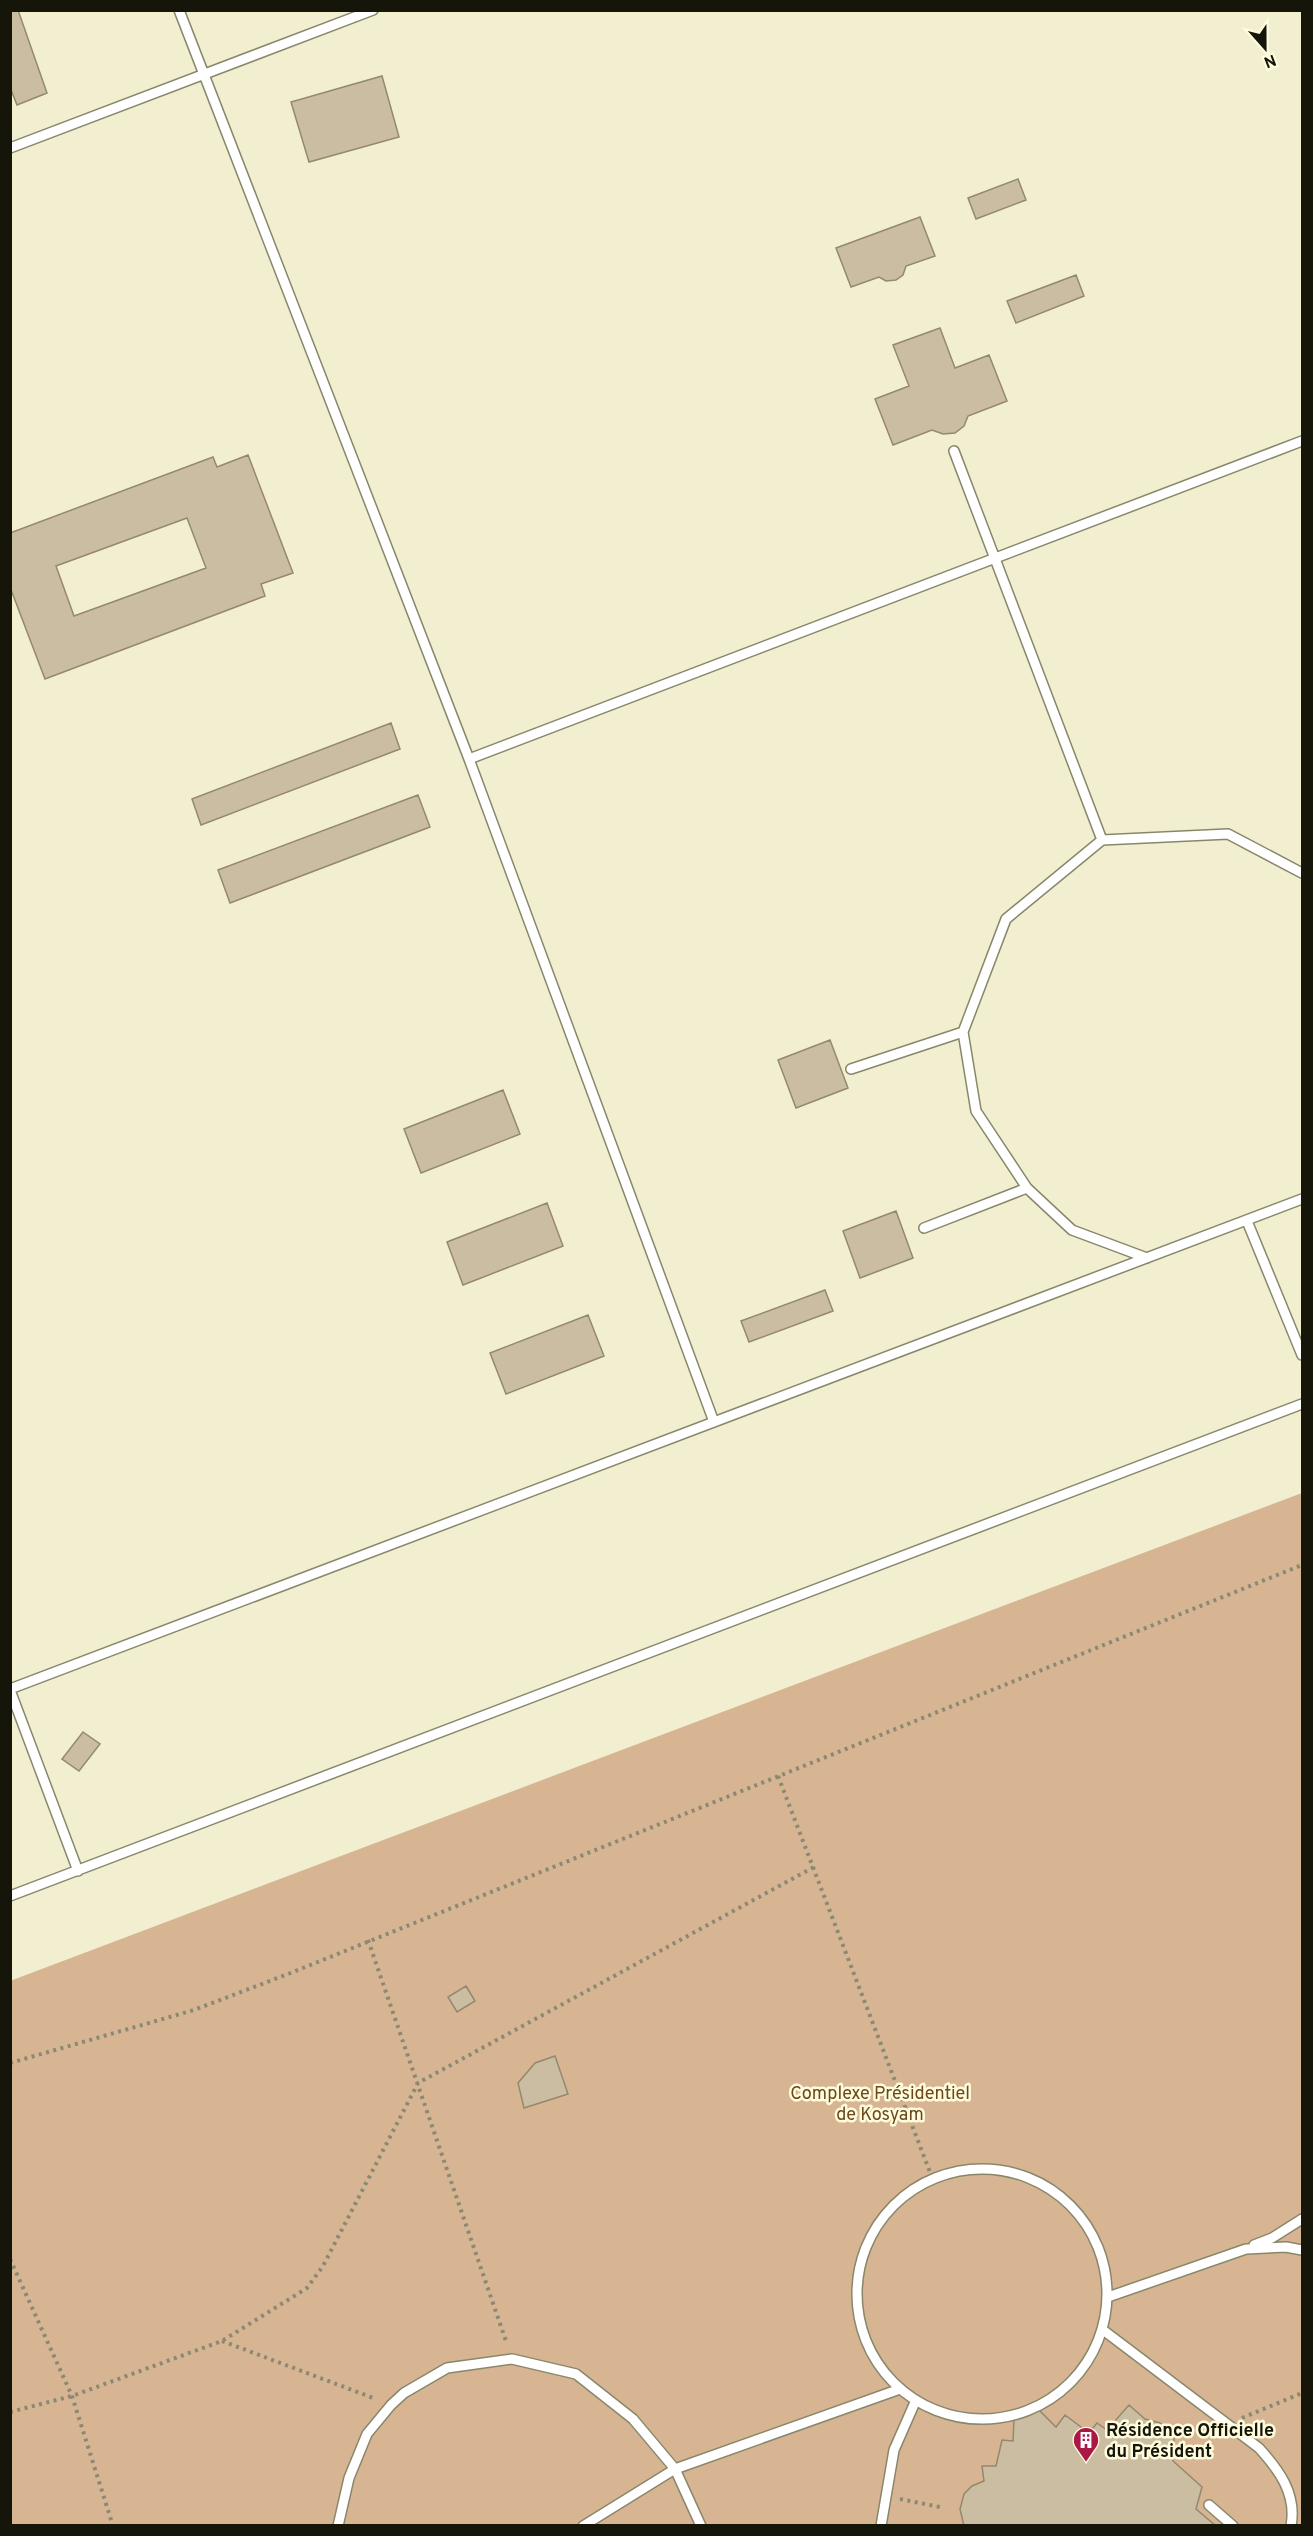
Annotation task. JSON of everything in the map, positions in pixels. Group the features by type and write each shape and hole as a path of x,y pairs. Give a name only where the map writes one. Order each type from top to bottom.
{"lane":[{"path":"179,10 469,759 714,1422"},
{"path":"10,148 373,10"},
{"path":"469,759 1302,441"},
{"path":"954,451 1102,840"},
{"path":"1147,1258 1072,1230 1027,1188 976,1111 963,1032 1006,919 1102,840 1228,834 1302,873"},
{"path":"851,1069 963,1032"},
{"path":"924,1228 1027,1188"},
{"path":"78,1871 10,1689 1302,1200"},
{"path":"1247,1221 1302,1355"},
{"path":"10,1896 1302,1404"},
{"path":"994,2170 1024,2176 1052,2190 1076,2211 1094,2236 1105,2266 1108,2297 1102,2330 1089,2360 1068,2385 1042,2404 1011,2416 978,2419 946,2414 916,2400 900,2389 879,2365 864,2337 857,2307 858,2275 867,2245 883,2218 905,2196 933,2180 963,2171 994,2170"},
{"path":"1108,2297 1246,2249 1272,2238 1302,2219"},
{"path":"1246,2249 1286,2247 1302,2250"},
{"path":"1102,2330 1259,2448 1276,2467 1287,2486 1293,2511 1291,2526"},
{"path":"338,2526 349,2478 367,2434 391,2405 404,2393 447,2368 512,2359 576,2374 633,2419 675,2469 701,2526"},
{"path":"584,2526 675,2469 900,2389"},
{"path":"881,2526 894,2450 916,2400"},
{"path":"1209,2505 1233,2526"}],"path":[{"path":"10,2063 194,2010 452,1909 1302,1565"},
{"path":"778,1776 933,2180"},
{"path":"10,2412 72,2396 222,2341 306,2288 323,2266 418,2083 814,1867"},
{"path":"368,1940 512,2359"},
{"path":"10,2259 72,2396 113,2526"},
{"path":"222,2341 391,2405"},
{"path":"1228,2424 1302,2393"},
{"path":"886,2497 940,2507"}],"green space":[{"name":"Complexe Présidentiel de Kosyam","path":"1302,1493 1302,2525 11,2525 10,1981"}],"building":[{"path":"10,10 18,10 47,93 17,105 10,87"},
{"path":"382,76 399,137 309,162 291,102"},
{"path":"1018,179 1026,200 976,219 968,198"},
{"path":"920,217 935,256 906,266 903,275 896,280 886,281 879,277 851,287 836,248"},
{"path":"1076,275 1084,296 1016,323 1007,301"},
{"path":"940,328 955,368 989,355 1007,401 968,416 964,426 955,433 943,434 932,430 893,445 875,399 909,386 893,345"},
{"path":"248,455 293,573 261,584 265,596 45,679 10,587 10,533 213,457 217,467","holes":["187,518 206,568 74,616 56,566"]},
{"path":"391,723 400,749 201,825 192,799"},
{"path":"418,795 430,827 230,903 218,870"},
{"path":"830,1040 848,1088 796,1108 778,1060"},
{"path":"503,1090 520,1134 421,1173 404,1129"},
{"path":"547,1203 563,1246 463,1285 447,1242"},
{"path":"896,1211 913,1258 860,1278 843,1231"},
{"path":"825,1290 833,1311 749,1342 741,1321"},
{"path":"588,1315 604,1356 506,1394 490,1353"},
{"path":"83,1732 100,1744 79,1771 62,1759"},
{"path":"466,1986 475,2001 457,2012 448,1997"},
{"path":"555,2056 568,2094 524,2108 518,2083 535,2063"},
{"name":"Résidence Officielle du Président","path":"1129,2405 1145,2419 1160,2423 1168,2429 1174,2438 1173,2461 1202,2487 1196,2509 1216,2526 964,2526 960,2509 964,2494 972,2486 984,2481 982,2466 996,2466 1002,2440 1013,2441 1014,2419 1038,2409 1056,2427 1065,2415 1089,2433 1097,2423 1107,2430"}],"place":[{"name":"Résidence Officielle du Président","path":"1086,2463"}]}
